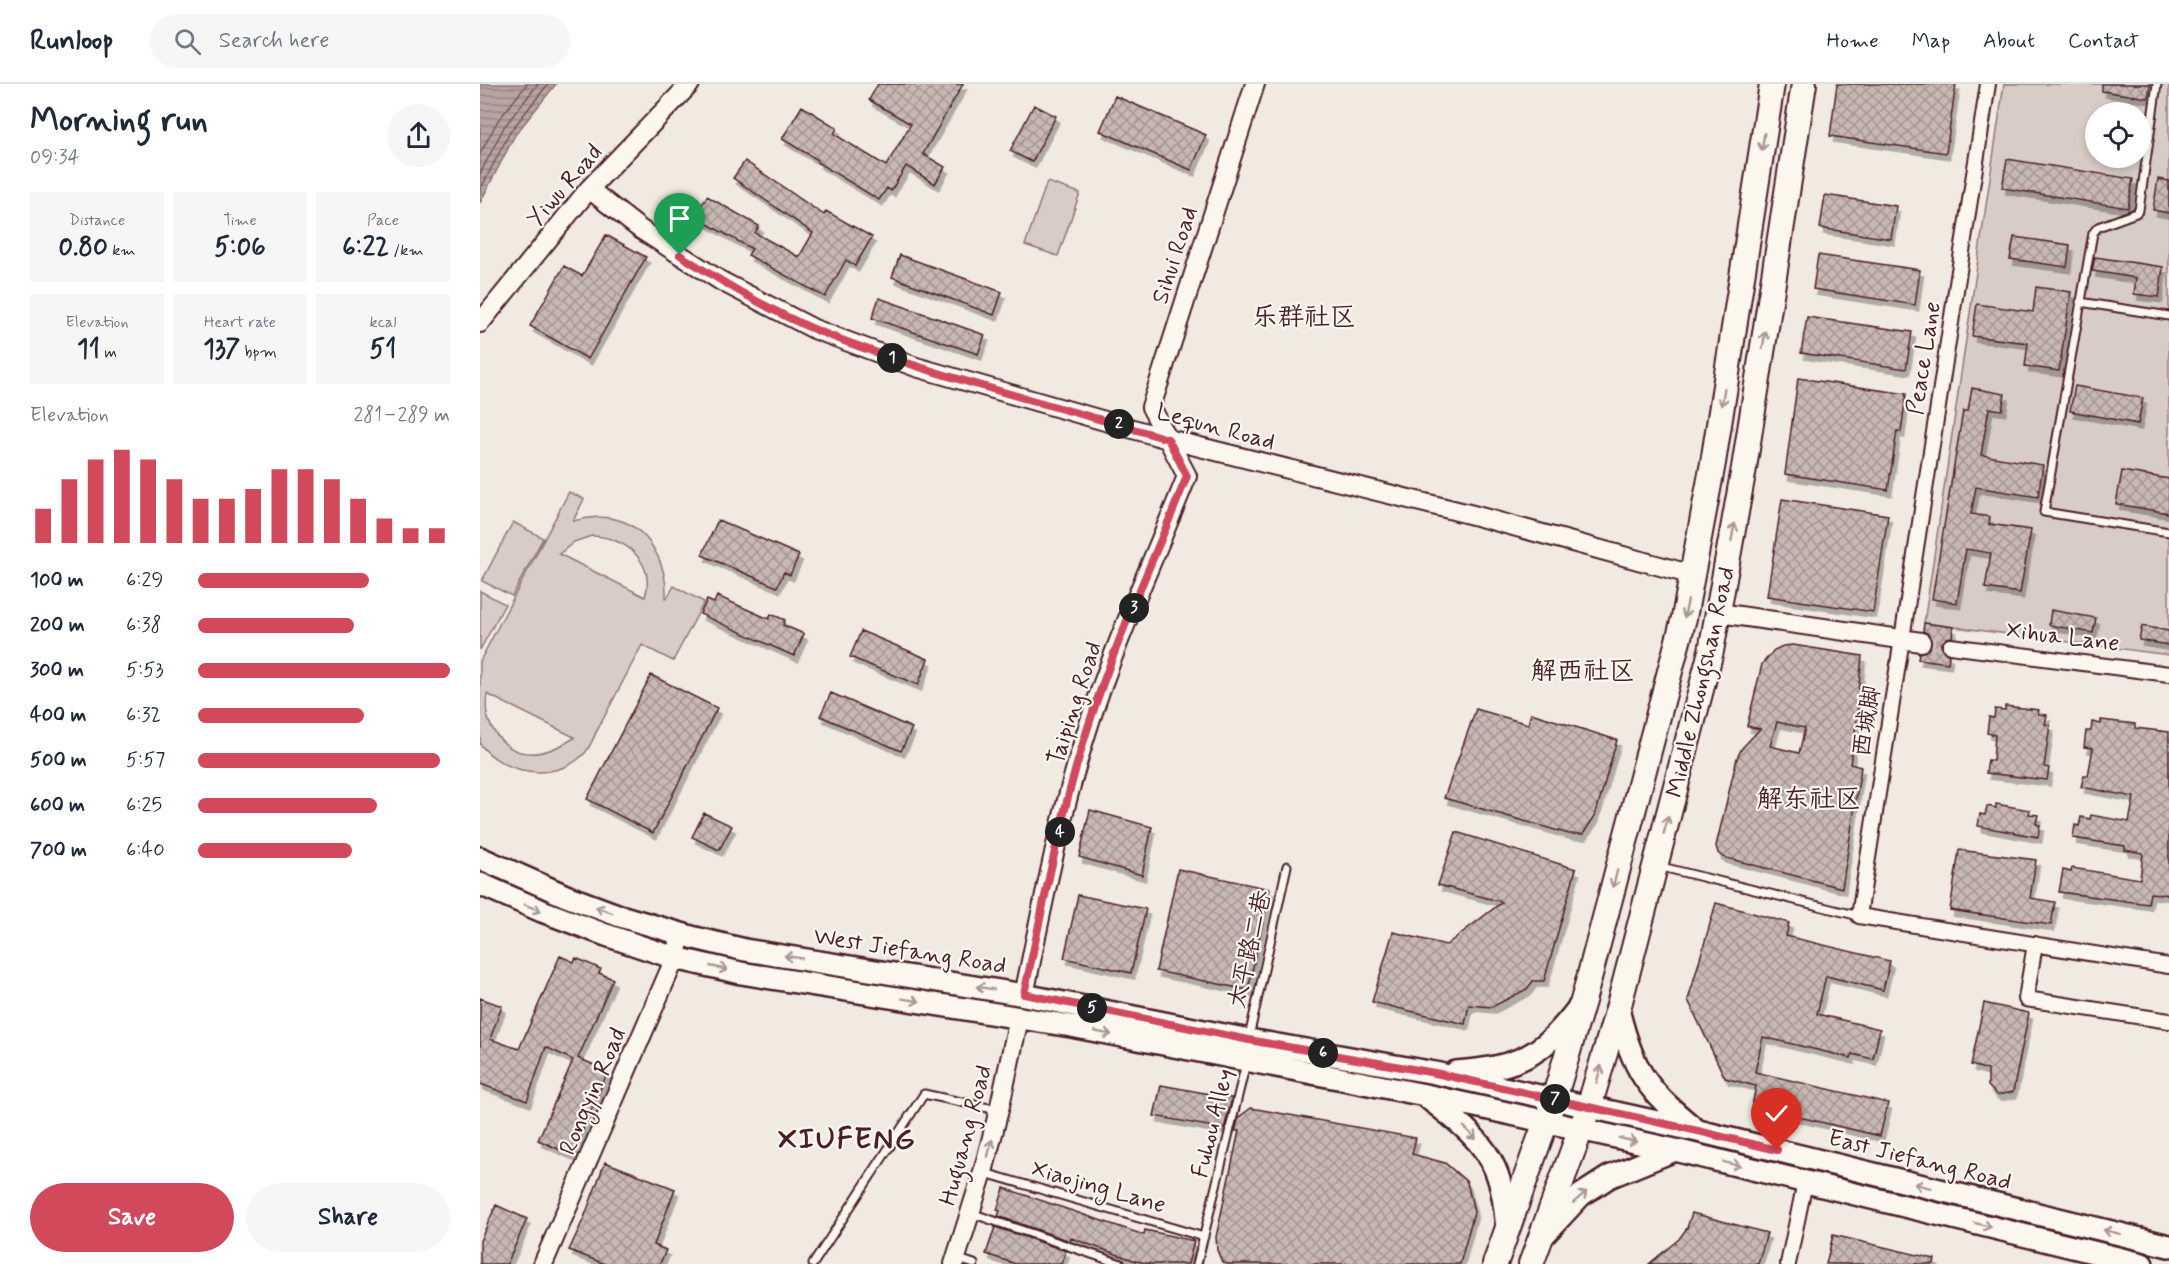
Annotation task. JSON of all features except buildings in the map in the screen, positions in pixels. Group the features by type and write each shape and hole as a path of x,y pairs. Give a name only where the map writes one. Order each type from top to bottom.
{"highway":[{"name":"Middle Zhongshan Road","path":"1507,1229 1554,1099 1583,1001 1684,618 1719,426 1772,84"},
{"name":"Middle Zhongshan Road","path":"1532,1264 1589,1107 1618,1010 1719,613 1804,84"},
{"path":"1495,1264 1507,1229"}],"main road":[{"name":"West Jiefang Road","path":"480,858 566,896 681,935 745,950 1024,994 1425,1095 1546,1122"},
{"name":"West Jiefang Road","path":"480,884 542,911 675,958 741,973 1019,1018 1435,1073 1589,1107"},
{"path":"1435,1073 1475,1071 1503,1066 1528,1057 1550,1042 1583,1001"},
{"path":"1618,1010 1635,1065 1651,1089 1674,1112 1698,1131"},
{"path":"1425,1095 1461,1125 1484,1149 1496,1170 1507,1229"},
{"name":"East Jiefang Road","path":"1589,1107 1698,1131 2169,1246"},
{"name":"East Jiefang Road","path":"1546,1122 1675,1150 2142,1264"},
{"path":"1540,1239 1581,1195 1609,1177 1675,1150"}],"street":[{"name":"Yiwu Road","path":"480,323 589,189 690,84"},
{"name":"Sihui Road","path":"1168,439 1151,406 1255,84"},
{"name":"Peace Lane","path":"1901,640 1988,84"},
{"name":"Lequn Road","path":"589,189 640,229 721,281 814,329 916,367 1168,439 1473,515 1693,575"},
{"name":"Taiping Road","path":"1024,994 1069,797 1090,721 1187,476 1168,439"},
{"path":"1719,613 1921,642"},
{"name":"西城脚","path":"1860,916 1901,640"},
{"name":"Xihua Lane","path":"1950,646 2169,674"},
{"path":"1860,916 2169,966"},
{"name":"Rongyin Road","path":"543,1264 675,958 681,935"},
{"path":"2035,944 2026,999 2169,1021"},
{"name":"Huguang Road","path":"955,1261 983,1172 1019,1018"},
{"path":"1788,1264 1805,1182"}],"lane":[{"path":"2157,84 2139,210 2093,231 2044,512 2169,532"},
{"path":"2080,302 2169,316"},
{"name":"太平路二巷","path":"1248,1050 1287,866"},
{"path":"1655,866 1860,916"},
{"name":"Fuhou Alley","path":"1197,1264 1248,1050"},
{"path":"813,1264 924,1094 999,1110"},
{"name":"Xiaojing Lane","path":"983,1172 1204,1237"},
{"path":"971,1213 1121,1264"},
{"path":"955,1261 974,1264"}],"shaded area":[{"path":"2004,84 2169,84 2169,655 1924,623"},
{"path":"1047,182 1080,193 1058,256 1025,245"},
{"path":"569,492 584,499 573,521 610,518 624,522 645,537 653,548 664,573 666,600 674,586 704,602 673,661 642,645 588,749 571,764 558,769 544,772 515,768 490,754 480,744 480,661","holes":["591,536 615,540 634,553 646,572 645,597 559,554 574,542","487,694 574,737 574,738 543,752 533,753 513,749 504,743 490,724 486,710"]},
{"path":"513,522 543,538 512,596 482,581"},
{"path":"480,591 505,604 480,650"}],"water":[{"path":"480,84 556,84 515,135 480,203"}],"tunnel":[{"path":"1921,642 1950,646"}],"district":[{"name":"乐群社区","path":"1304,316"},
{"name":"解西社区","path":"1583,670"},
{"name":"解东社区","path":"1809,798"},
{"name":"XIUFENG","path":"847,1138"}],"route":[{"path":"680,255 721,281 814,329 916,367 1168,439 1187,476 1090,721 1052,866 1024,994 1249,1040 1435,1073 1777,1150"}]}
